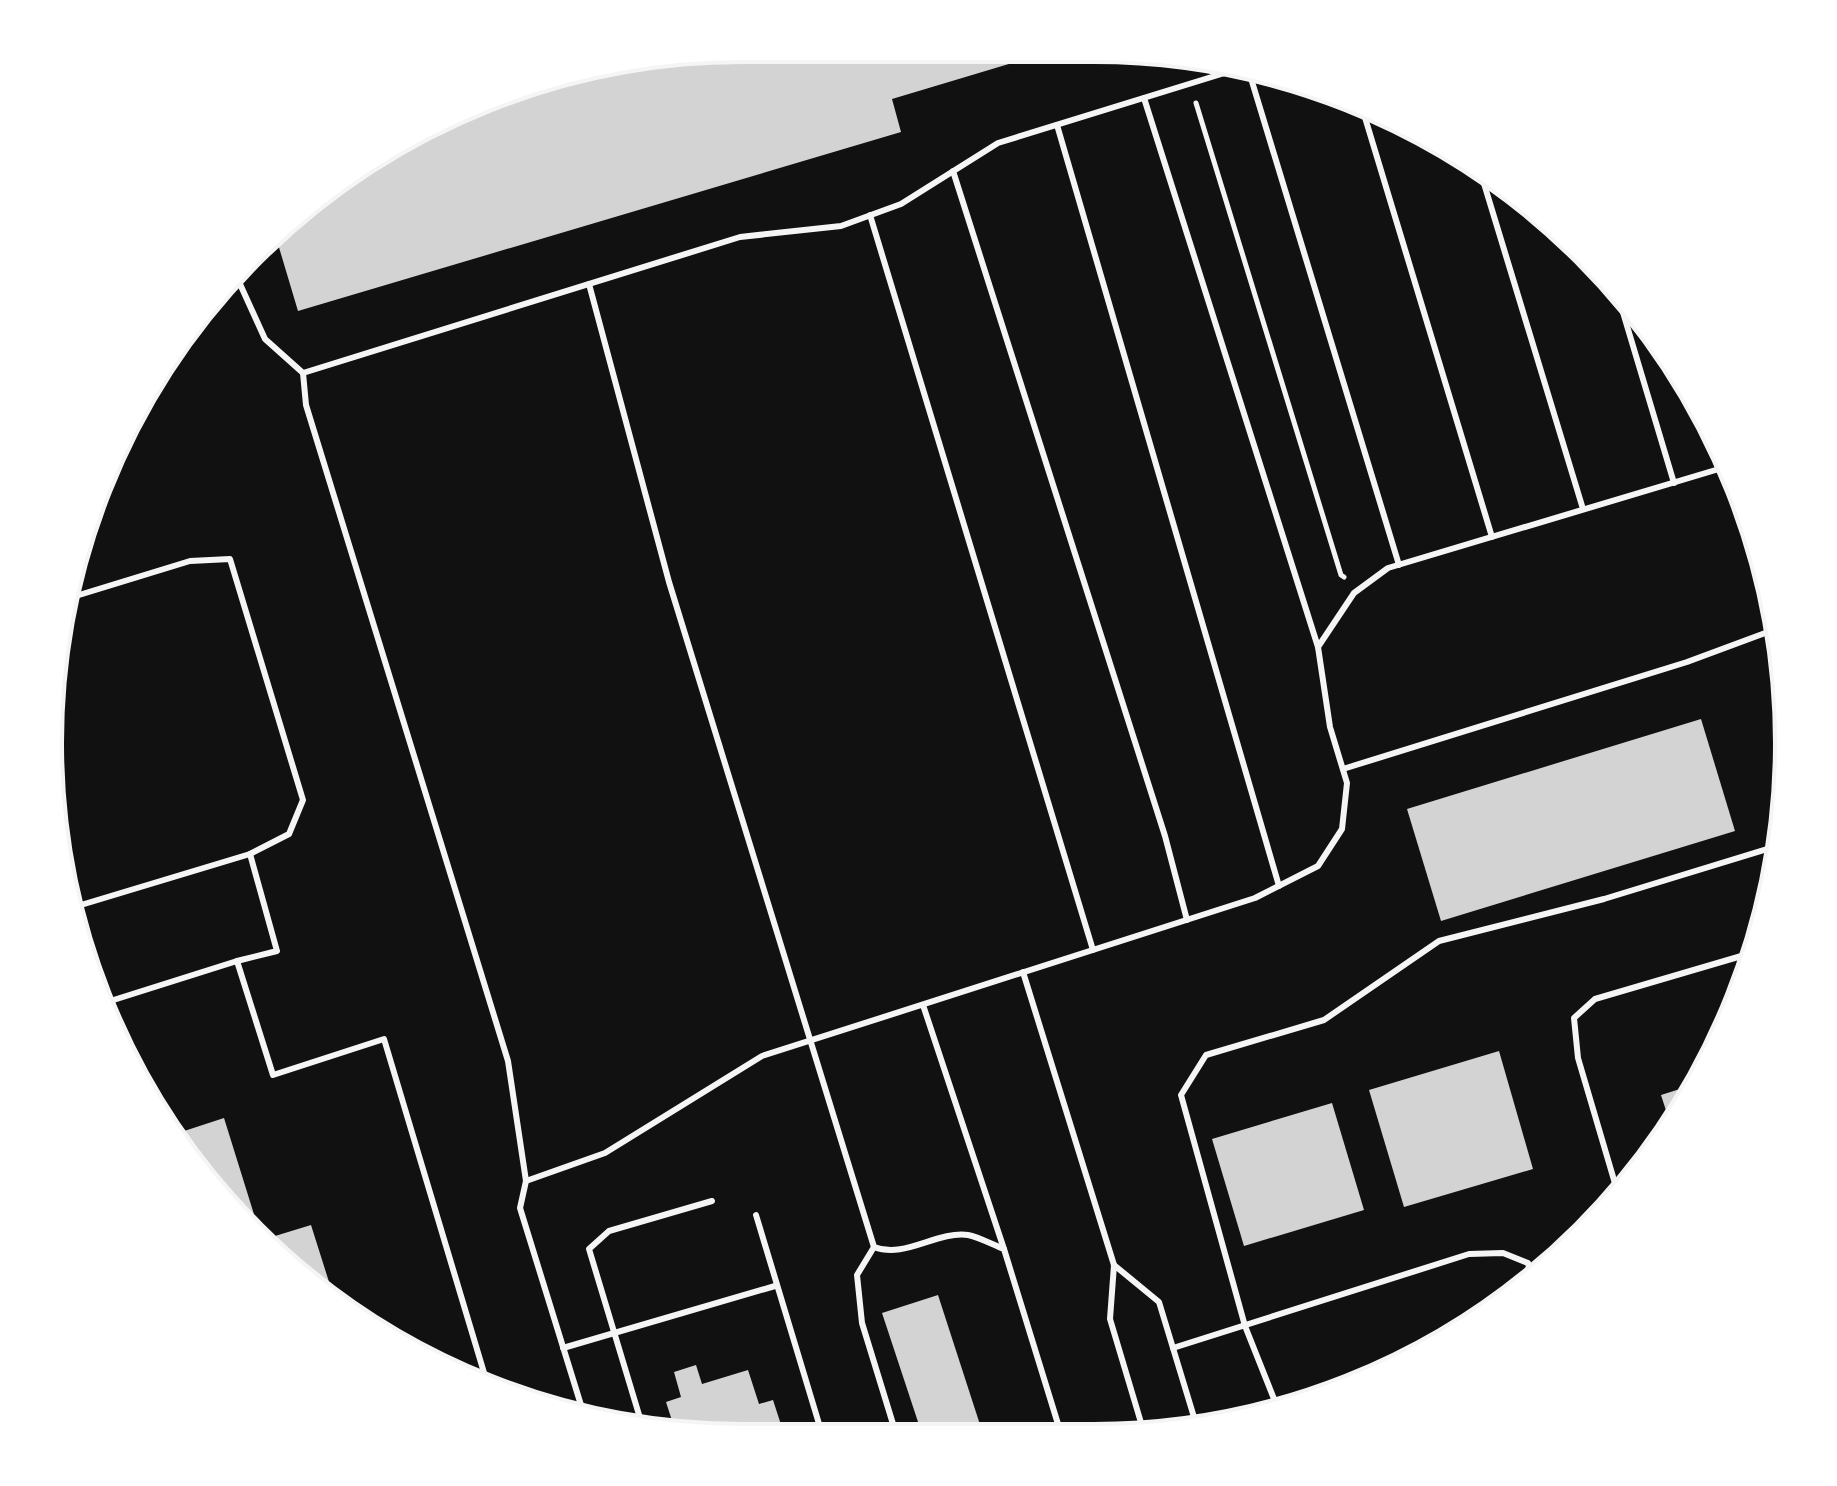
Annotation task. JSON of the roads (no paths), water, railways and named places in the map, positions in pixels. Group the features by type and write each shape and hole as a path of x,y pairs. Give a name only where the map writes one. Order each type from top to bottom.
{"lane":[{"path":"303,373 740,237 841,226 901,204 998,143 1221,74"},
{"path":"1252,81 1399,565"},
{"path":"526,1181 605,1153 762,1056 1255,898 1318,866 1342,829 1347,783 1330,727 1318,647 1144,98"},
{"path":"1365,119 1492,537"},
{"path":"1057,125 1279,886"},
{"path":"953,171 1161,821 1187,920"},
{"path":"1485,186 1583,509"},
{"path":"870,215 1093,950"},
{"path":"240,284 265,339 303,373 306,405 508,1061 526,1181 520,1208 581,1404"},
{"path":"589,284 669,582 874,1247 857,1275 862,1323 893,1424"},
{"path":"1624,316 1674,483"},
{"path":"1318,647 1358,589 1388,568 1717,470"},
{"path":"78,595 190,561 230,559 303,800 289,834 250,854 82,905"},
{"path":"1343,769 1687,662 1766,633"},
{"path":"1274,1400 1245,1326 1181,1095 1206,1055 1324,1020 1439,941 1604,899 1766,849"},
{"path":"113,1000 277,951 250,854"},
{"path":"1614,1182 1578,1058 1574,1018 1595,999 1741,956"},
{"path":"237,961 273,1075 384,1039 484,1373"},
{"path":"1023,972 1114,1265 1110,1319 1141,1423"},
{"path":"923,1005 1058,1424"},
{"path":"639,1416 589,1249 609,1231 712,1201"},
{"path":"756,1215 819,1424"},
{"path":"874,1247 890,1252 928,1241 967,1235 1004,1249"},
{"path":"1173,1348 1469,1254 1503,1253 1528,1263 1529,1267"},
{"path":"1114,1265 1159,1302 1194,1416"},
{"path":"563,1348 775,1286"}]}
